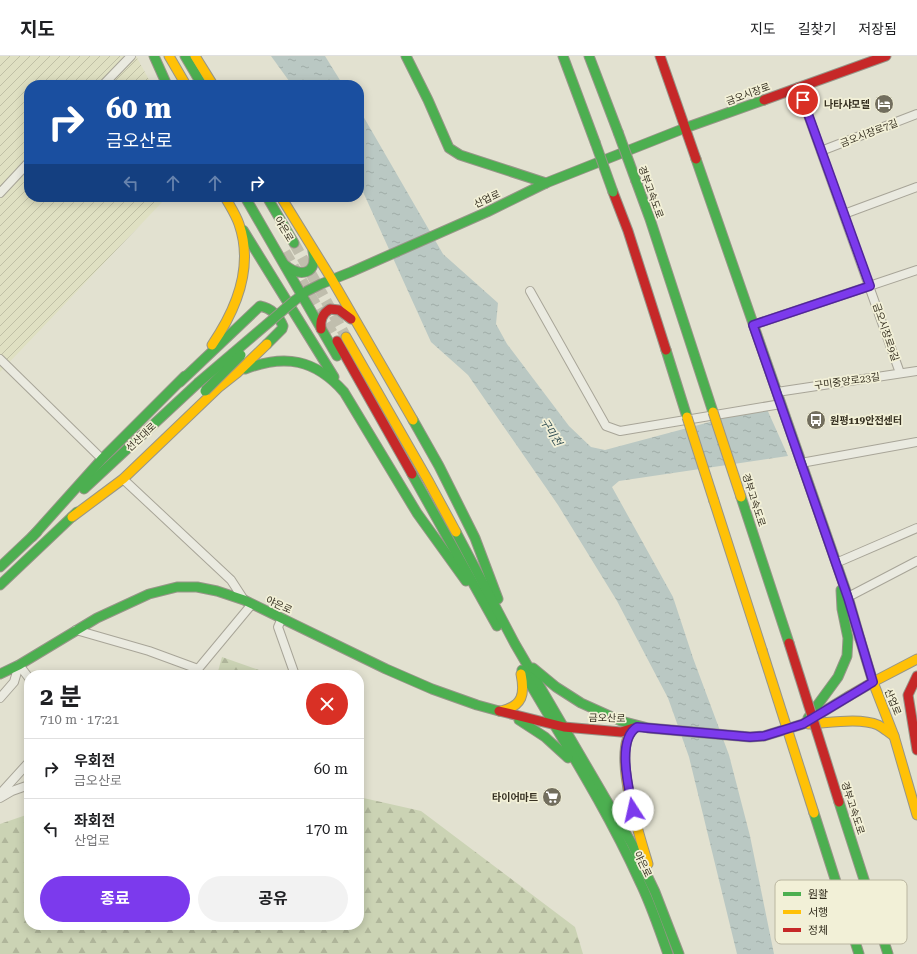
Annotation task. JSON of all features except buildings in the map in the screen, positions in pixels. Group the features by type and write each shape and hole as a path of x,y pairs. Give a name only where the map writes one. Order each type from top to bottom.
{"main road":[{"path":"154,56 165,80"},
{"path":"164,56 177,80"},
{"path":"169,56 183,80"},
{"path":"185,56 199,80"},
{"path":"195,56 210,80"},
{"path":"406,56 428,100 449,148 460,155 546,183"},
{"path":"563,56 628,231 836,880"},
{"name":"경부고속도로","path":"589,56 650,219 864,880"},
{"name":"산업로","path":"660,56 840,573 873,682 894,736 917,815"},
{"name":"금오시장로","path":"685,128 886,56"},
{"name":"산업로","path":"297,298 331,278 350,272 487,212 546,183 685,128"},
{"path":"228,202 441,549 486,607"},
{"path":"248,202 283,256 289,269 294,272 302,273 313,266 313,248"},
{"name":"야은로","path":"255,202 283,256"},
{"name":"야은로","path":"270,202 294,243"},
{"path":"284,202 331,278 439,466 472,532 515,644"},
{"path":"180,382 204,356 217,338 238,297 245,258 243,237 238,221"},
{"path":"283,256 297,298 321,329 422,500 457,554"},
{"name":"선산대로","path":"0,567 198,383 297,298"},
{"name":"선산대로","path":"0,585 205,391 297,298"},
{"path":"32,537 102,459 149,411 257,308 263,306 280,319 283,327 263,349 218,388 123,479 72,517"},
{"path":"321,329 320,322 322,317 327,311 336,309 348,316 361,332"},
{"name":"야은로","path":"346,337 429,482 515,644 521,662 553,724 609,821 639,880 664,940 668,954"},
{"name":"야은로","path":"337,341 486,607 564,727 616,814 655,892 679,954"},
{"path":"237,373 253,366 273,361 285,360 318,368 334,380 344,392"},
{"path":"803,724 838,677 847,656 848,638 842,609 840,573"},
{"name":"야은로","path":"0,674 19,665 76,630 149,594 177,587 197,587 217,591 248,602 386,669 432,689 477,705 564,727"},
{"name":"금오산로","path":"564,727 621,732 635,728 750,737 764,736 803,724 873,682 917,659"},
{"path":"503,712 514,708 523,695 524,685 521,662"},
{"path":"521,662 565,695 584,707 635,728 628,738 625,753 626,773 633,810 655,892"},
{"path":"917,676 908,695 917,750"},
{"path":"503,712 528,725 544,736 580,771"},
{"path":"803,724 857,721 867,722 878,725 894,736"},
{"path":"856,944 859,954"},
{"name":"경부고속도로","path":"885,944 888,954"}],"street":[{"path":"108,80 131,56"},
{"name":"금오시장로9길","path":"798,87 870,286 900,374"},
{"name":"금오시장로7길","path":"821,151 917,114"},
{"path":"0,193 24,167"},
{"path":"844,214 917,186"},
{"path":"753,325 917,270"},
{"path":"530,291 606,426 620,431 781,404"},
{"path":"0,359 102,459"},
{"name":"구미중앙로23길","path":"777,392 917,371"},
{"path":"801,462 917,442"},
{"path":"123,479 231,580 248,602 197,670"},
{"path":"836,563 917,528"},
{"path":"848,598 917,561"},
{"path":"282,618 278,627 292,670"},
{"path":"76,630 148,651 191,670"},
{"path":"19,665 24,672"},
{"path":"0,698 14,682 19,665"},
{"path":"0,794 24,768"},
{"path":"0,798 12,791 24,787"}],"green space":[{"path":"0,56 136,56 149,80 24,80 24,202 162,202 0,372"},
{"path":"222,657 259,670 218,670"},
{"path":"364,798 421,811 575,927 583,954 0,954 0,824 24,816 24,930 364,930"}],"water":[{"path":"271,56 325,56 340,80 288,80"},
{"name":"구미천","path":"364,118 443,254 498,303 496,324 507,344 569,426 591,447 605,450 766,407 788,456 619,481 612,487 673,597 693,658 729,755 750,836 774,954 737,954 689,757 668,698 617,601 558,505 468,375 431,342 364,194"}],"tunnel":[{"path":"294,243 346,337"},
{"path":"285,252 337,341"}],"traffic: fast":[{"path":"154,56 165,80"},
{"path":"185,56 199,80"},
{"path":"406,56 428,100 449,148 460,155 546,183"},
{"path":"563,56 595,142"},
{"path":"589,56 618,132"},
{"path":"294,301 307,291 321,284 487,212 546,183 685,128 764,100"},
{"path":"618,132 636,181"},
{"path":"595,142 613,192"},
{"path":"696,159 848,597 860,639"},
{"path":"636,181 650,219 713,412"},
{"path":"248,202 337,356"},
{"path":"270,202 294,243"},
{"path":"243,230 334,377"},
{"path":"285,265 297,272 307,272 313,265 313,251"},
{"path":"198,383 294,301"},
{"path":"180,382 260,306 274,313 283,326 282,329 267,344"},
{"path":"666,350 687,417"},
{"path":"205,391 241,355"},
{"path":"245,369 260,364 273,362 299,362 322,372 333,381 344,392 417,513 466,581"},
{"path":"32,537 102,459 185,376"},
{"path":"84,489 198,383"},
{"path":"413,420 439,466 475,538 498,599"},
{"path":"412,474 497,626"},
{"path":"741,497 789,643"},
{"path":"0,585 77,512"},
{"path":"0,567 37,532"},
{"path":"456,532 515,644 632,844 655,892 679,954"},
{"path":"0,674 19,665 97,618 149,594 177,587 197,587 217,591 244,600 386,669 432,689 499,711"},
{"path":"808,718 838,677 847,656 848,638 842,609 841,590"},
{"path":"533,668 556,687 581,703 621,721 648,728 750,737 764,736 803,724 849,696"},
{"path":"522,670 583,774 626,853 655,917 668,954"},
{"path":"519,720 545,737 568,758"},
{"path":"839,802 864,880"},
{"path":"814,813 835,880"},
{"path":"856,944 859,954"},
{"path":"885,944 888,954"}],"traffic: slow":[{"path":"169,56 183,80"},
{"path":"195,56 210,80"},
{"path":"212,345 221,332 235,303 243,272 243,240 238,221 228,202"},
{"path":"284,202 331,278 413,420"},
{"path":"346,337 456,532"},
{"path":"72,517 123,479 218,388 237,373 267,344"},
{"path":"713,412 741,497"},
{"path":"687,417 714,501"},
{"path":"714,501 762,650"},
{"path":"860,639 873,682 894,736 917,815"},
{"path":"762,650 814,813"},
{"path":"849,696 917,659"},
{"path":"501,711 514,706 521,698 523,688 521,674"},
{"path":"808,724 862,721 878,725 894,736"},
{"path":"633,729 627,740 625,768 631,802 648,864"}],"traffic: jam":[{"path":"660,56 696,159"},
{"path":"764,100 886,56"},
{"path":"613,192 628,231 666,350"},
{"path":"321,329 322,318 330,309 339,310 351,319"},
{"path":"337,341 412,474"},
{"path":"789,643 839,802"},
{"path":"917,676 908,695 917,750"},
{"path":"499,711 564,727 621,732 637,727"}],"place":[{"name":"나타샤모텔","path":"884,104"},
{"name":"원평119안전센터","path":"816,420"},
{"name":"타이어마트","path":"552,797"}],"route":[{"path":"633,810 626,773 625,753 628,738 633,729 637,727 750,737 764,736 803,724 873,682 848,598 753,325 870,286 803,100"}]}
